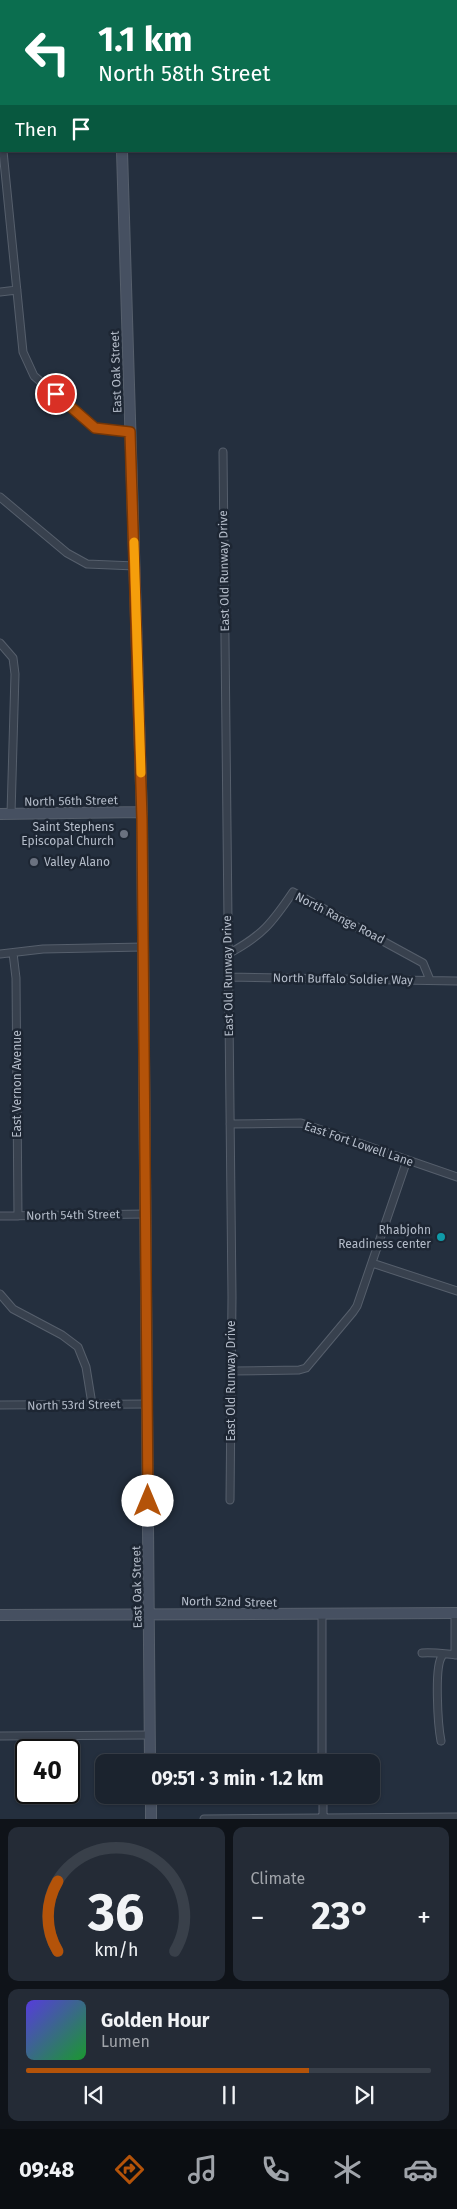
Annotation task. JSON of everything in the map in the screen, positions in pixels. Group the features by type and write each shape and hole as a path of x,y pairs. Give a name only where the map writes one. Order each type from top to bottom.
{"street":[{"path":"3,152 23,352 34,376 95,428 130,432"},
{"name":"East Oak Street","path":"122,152 142,812 150,1754"},
{"path":"0,292 17,290"},
{"name":"East Old Runway Drive","path":"223,452 230,1124 230,1500"},
{"path":"0,497 67,554 87,564 135,566"},
{"path":"0,643 13,658 15,674 11,814"},
{"name":"North 56th Street","path":"0,814 142,812"},
{"name":"North Range Road","path":"228,954 248,943 269,927 293,892 423,963 430,980"},
{"path":"0,954 43,949 143,947"},
{"name":"East Vernon Avenue","path":"13,953 16,1004 18,1216"},
{"name":"North Buffalo Soldier Way","path":"228,977 457,981"},
{"name":"East Fort Lowell Lane","path":"230,1124 301,1123 457,1177"},
{"path":"231,1371 299,1370 306,1368 357,1306 407,1160"},
{"name":"North 54th Street","path":"0,1216 146,1214"},
{"path":"372,1263 457,1291"},
{"path":"0,1294 13,1309 62,1335 78,1347 86,1367 92,1404"},
{"name":"North 53rd Street","path":"0,1405 148,1404"},
{"path":"422,1653 433,1652 442,1656 456,1654 456,1613"},
{"name":"North 52nd Street","path":"0,1615 456,1613"},
{"path":"322,1615 322,1754"},
{"path":"441,1740 438,1727 438,1660 442,1656"},
{"path":"0,1736 150,1735"},
{"path":"151,1804 151,1819"},
{"path":"323,1804 323,1817"},
{"path":"204,1819 457,1817"}],"slow traffic":[{"path":"134,542 141,773"}],"place":[{"name":"Saint Stephens Episcopal Church","path":"124,834"},
{"name":"Valley Alano","path":"34,862"},
{"name":"Rhabjohn Readiness center","path":"441,1237"}],"route":[{"path":"56,394 95,428 130,432 142,819 148,1501"}]}
